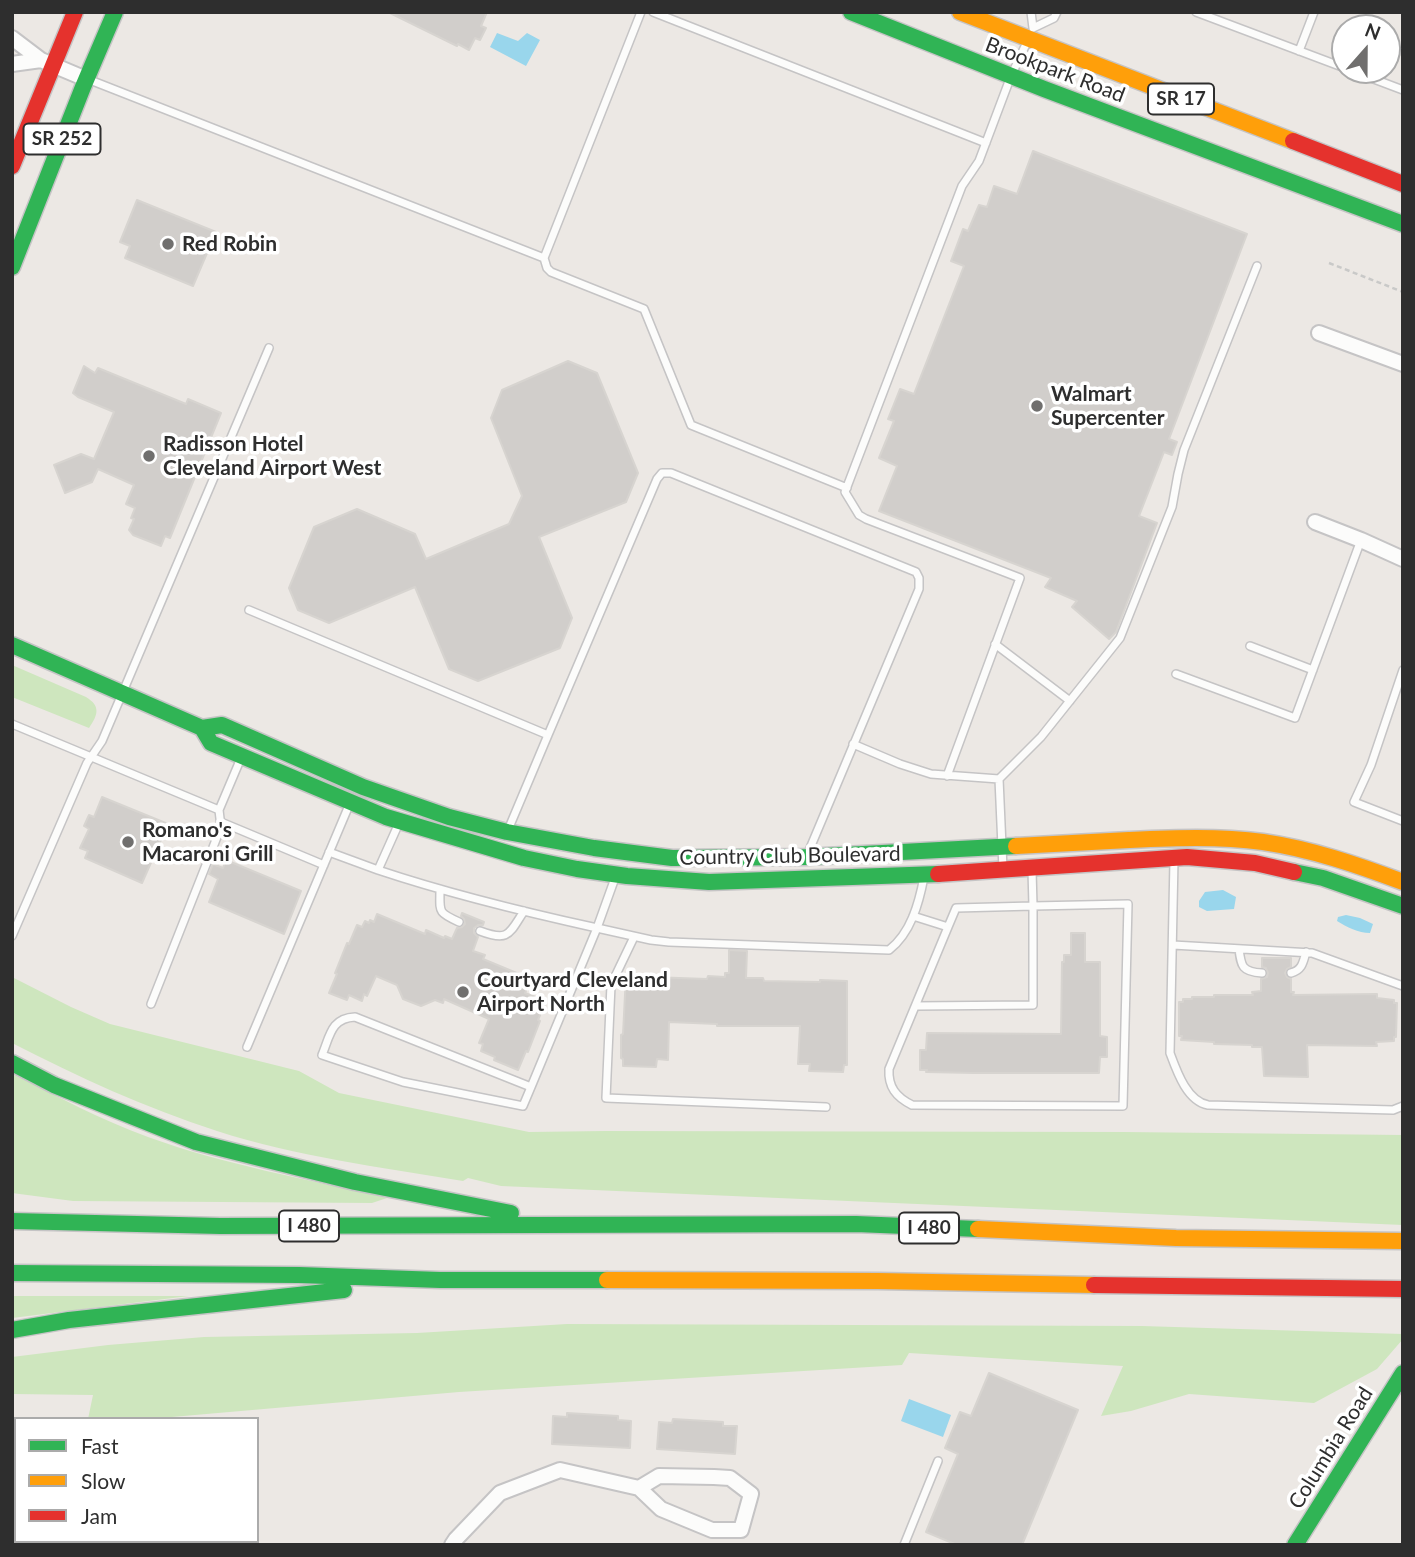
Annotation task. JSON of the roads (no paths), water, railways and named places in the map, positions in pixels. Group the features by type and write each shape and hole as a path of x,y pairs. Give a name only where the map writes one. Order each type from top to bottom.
{"main road":[{"name":"SR 252","path":"12,166 48,63 75,12"},
{"name":"SR 252","path":"12,267 115,12"},
{"name":"Brookpark Road","path":"850,12 1403,224"},
{"name":"Brookpark Road","path":"960,12 1031,34 1403,184"},
{"name":"Country Club Boulevard","path":"12,645 202,729 211,743 400,822 524,858 577,869 709,882 925,874 1174,858 1223,859 1323,878 1403,906"},
{"name":"Country Club Boulevard","path":"202,729 222,725 363,787 449,817 507,832 594,848 672,858 806,857 1195,837 1247,840 1301,850 1355,865 1403,883"},
{"path":"12,1063 54,1085 196,1142 355,1182 568,1225"},
{"name":"I 480","path":"12,1221 220,1226 856,1224 1176,1238 1403,1241"},
{"path":"12,1273 1403,1289"},
{"path":"12,1330 69,1320 440,1280"},
{"name":"Columbia Road","path":"1295,1545 1403,1373"}],"street":[{"path":"12,38 48,63 86,79"},
{"path":"12,64 48,63"},
{"path":"1319,332 1403,364"},
{"path":"1315,523 1403,559"},
{"path":"453,1545 500,1493 560,1470 639,1488 661,1509 712,1530 741,1530 751,1494 730,1478 714,1477 659,1476 639,1488"}],"lane":[{"path":"641,12 544,258 547,268 551,272 644,309 691,425 847,488"},
{"path":"653,12 986,143"},
{"path":"947,776 1020,578 866,519 859,515 845,492 964,183 978,162 1031,34 1031,12"},
{"path":"1031,34 1054,18 1057,12"},
{"path":"1196,12 1331,63"},
{"path":"1299,51 1314,12"},
{"path":"86,79 544,258"},
{"path":"1003,869 999,779 1041,737 1120,638 1172,507 1184,450 1257,266"},
{"path":"12,936 87,763 102,741 269,348"},
{"path":"507,832 657,479 662,473 671,473 916,572 919,578 919,589 806,857"},
{"path":"1176,674 1295,718 1361,540"},
{"path":"249,610 548,735"},
{"path":"995,644 1070,701"},
{"path":"1250,646 1312,670"},
{"path":"1403,670 1371,765 1354,802 1403,821"},
{"path":"12,724 219,810"},
{"path":"853,744 931,774 999,779"},
{"path":"150,1004 221,827 219,810 242,756"},
{"path":"247,1047 350,802"},
{"path":"378,870 408,803"},
{"path":"221,822 324,865"},
{"path":"1175,838 1170,1053 1193,1098 1208,1105 1393,1110 1403,1106"},
{"path":"916,1006 1033,1005 1030,845"},
{"path":"329,852 440,889 634,937 669,942 889,950 896,945 913,916 925,874"},
{"path":"531,1087 355,1017 341,1019 335,1025 322,1055 403,1082 523,1106 531,1087 597,928 616,874"},
{"path":"440,889 440,911 459,922"},
{"path":"1128,904 1123,1106 912,1105 905,1101 891,1088 889,1069 956,908 1033,906 1128,904"},
{"path":"481,931 499,937 506,935 524,911"},
{"path":"913,916 948,927"},
{"path":"634,937 611,985 606,1098 826,1107"},
{"path":"1173,945 1312,953 1403,986"},
{"path":"1239,949 1243,967 1253,973 1262,973"},
{"path":"1291,973 1301,968 1306,952"},
{"path":"904,1545 938,1461"}],"water":[{"path":"497,33 518,41 527,33 540,40 526,66 490,47"},
{"path":"1223,890 1236,897 1234,909 1207,911 1199,907 1199,901 1205,892"},
{"path":"1346,915 1373,924 1370,933 1357,931 1337,921 1338,917"},
{"path":"909,1399 951,1415 943,1437 901,1421"}],"place":[{"name":"Red Robin","path":"168,244"},
{"name":"Walmart Supercenter","path":"1037,406"},
{"name":"Radisson Hotel Cleveland Airport West","path":"149,456"},
{"name":"Romano's Macaroni Grill","path":"128,842"},
{"name":"Courtyard Cleveland Airport North","path":"463,992"}]}
